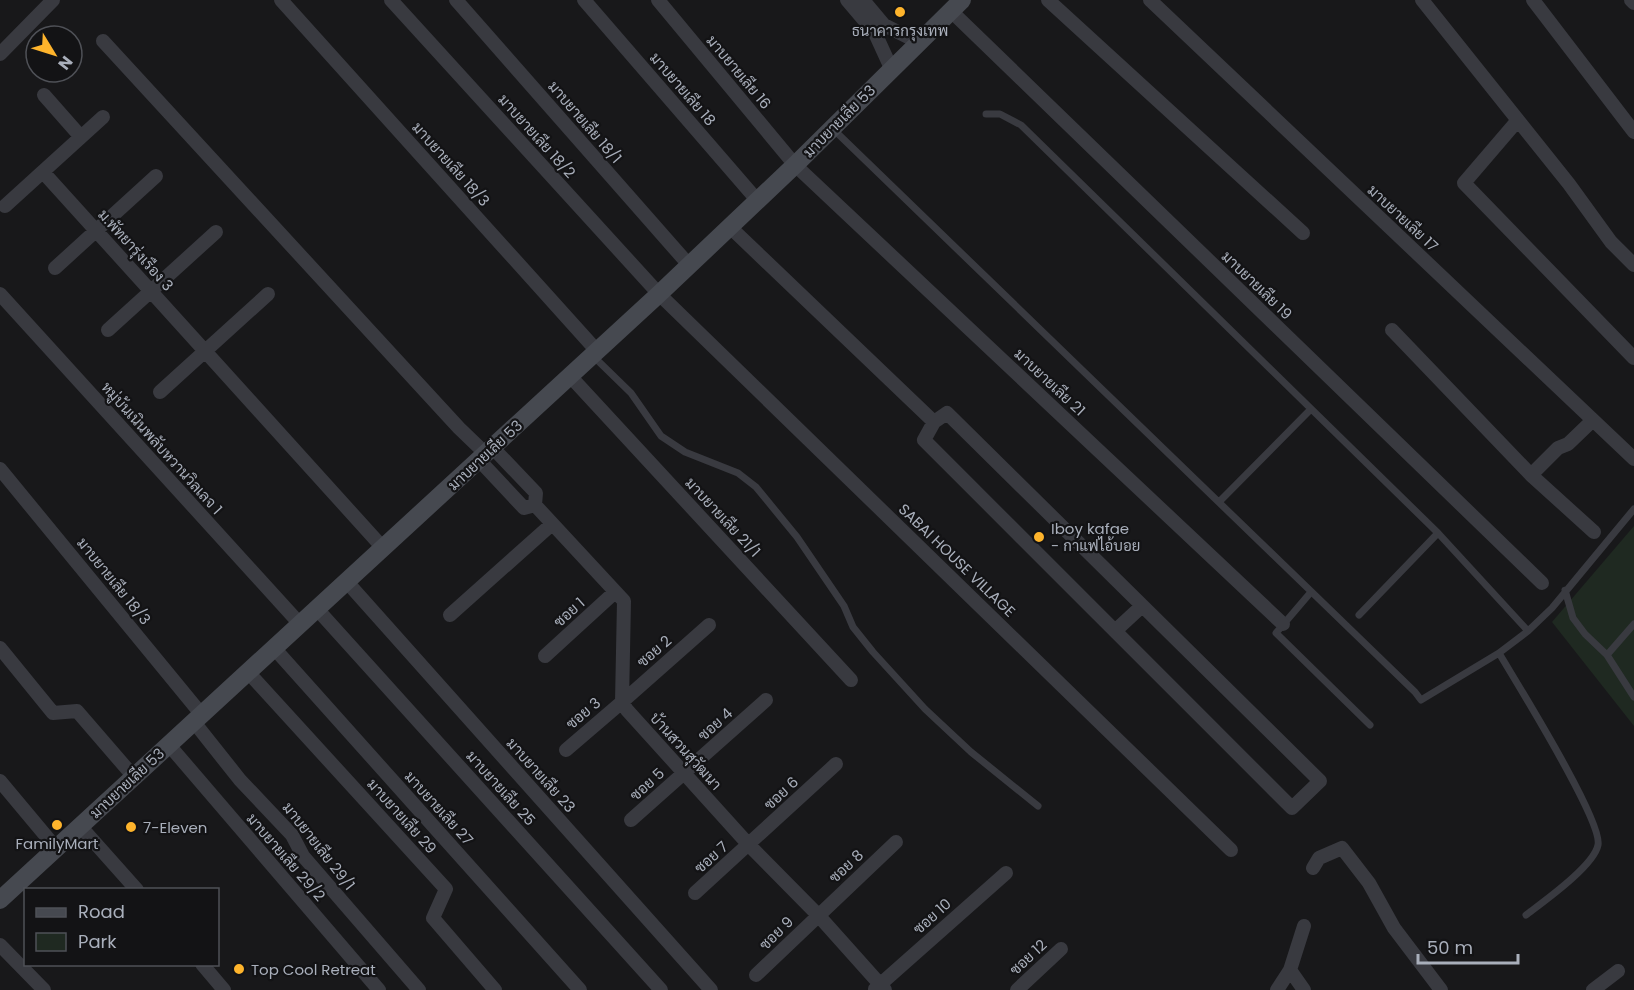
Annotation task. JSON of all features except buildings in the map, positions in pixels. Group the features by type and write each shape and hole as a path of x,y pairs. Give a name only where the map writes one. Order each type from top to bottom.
{"street":[{"path":"0,54 53,0"},
{"name":"มาบยายเลีย 18/3","path":"281,0 595,353"},
{"name":"มาบยายเลีย 18/2","path":"391,0 659,294"},
{"name":"มาบยายเลีย 18/1","path":"456,0 689,266"},
{"name":"มาบยายเลีย 18","path":"584,0 757,200"},
{"name":"มาบยายเลีย 16","path":"658,0 795,165"},
{"path":"847,0 875,33 891,68"},
{"path":"863,0 884,25 918,42"},
{"path":"1048,0 1303,233"},
{"name":"มาบยายเลีย 17","path":"1149,0 1634,459"},
{"path":"1422,0 1569,184 1611,242 1634,265"},
{"path":"1533,0 1634,132"},
{"name":"มาบยายเลีย 53","path":"0,900 689,266 832,129 957,3"},
{"name":"มาบยายเลีย 19","path":"957,3 1542,583"},
{"path":"103,41 451,419 486,454 536,493 535,505 624,601 622,702"},
{"path":"44,95 81,137"},
{"path":"5,206 104,117"},
{"path":"1518,120 1464,183 1634,358"},
{"name":"มาบยายเลีย 21","path":"795,165 1283,624"},
{"name":"ม.พัทยารุ่งเรือง 3","path":"43,172 384,549"},
{"path":"55,268 156,176"},
{"path":"730,227 934,422"},
{"path":"108,330 216,232"},
{"name":"หมู่บ้นเนินพลับหวานวิลเลจ 1","path":"0,294 300,624"},
{"path":"160,392 268,294"},
{"name":"SABAI HOUSE VILLAGE","path":"659,294 1231,850"},
{"path":"1392,330 1531,475 1594,532"},
{"name":"มาบยายเลีย 21/1","path":"570,376 851,681"},
{"path":"947,413 1142,606 1320,781 1292,808 924,440 934,422 947,413"},
{"path":"1531,475 1558,448 1568,444 1593,420"},
{"path":"486,454 524,508 535,505"},
{"name":"มาบยายเลีย 18/3","path":"0,469 198,718"},
{"path":"450,615 552,524"},
{"name":"มาบยายเลีย 23","path":"347,582 711,990"},
{"name":"ซอย 1","path":"545,656 615,592"},
{"path":"1115,631 1142,606"},
{"name":"มาบยายเลีย 25","path":"317,609 661,990"},
{"name":"ซอย 2","path":"622,702 708,625"},
{"path":"0,648 53,713 77,711 134,777"},
{"name":"มาบยายเลีย 27","path":"274,648 580,990"},
{"name":"มาบยายเลีย 29","path":"248,672 446,889 433,918 495,990"},
{"name":"ซอย 4","path":"685,773 766,700"},
{"name":"ซอย 3","path":"566,750 622,702"},
{"name":"บ้านสวนสุวัฒนา","path":"622,702 749,845 818,915 880,988"},
{"name":"มาบยายเลีย 29/1","path":"198,718 240,780 292,835 303,856 419,990"},
{"name":"มาบยายเลีย 29/2","path":"169,745 379,990"},
{"name":"ซอย 6","path":"749,845 836,764"},
{"name":"ซอย 5","path":"632,820 685,773"},
{"path":"0,781 56,848"},
{"path":"80,826 135,888"},
{"name":"ซอย 8","path":"818,915 896,842"},
{"name":"ซอย 7","path":"695,894 749,845"},
{"path":"1313,868 1320,858 1341,848 1369,882 1394,927 1441,990"},
{"name":"ซอย 10","path":"880,988 1006,873"},
{"name":"ซอย 9","path":"756,975 818,915"},
{"path":"1277,990 1290,970 1304,926"},
{"path":"0,945 44,990"},
{"name":"ซอย 12","path":"1017,990 1061,949"},
{"path":"204,966 224,990"},
{"path":"1290,970 1304,990"},
{"path":"1593,990 1618,971"}],"lane":[{"path":"986,114 1000,114 1021,125 1438,533 1528,630"},
{"path":"832,129 1421,700 1499,653 1528,630 1552,608 1634,509"},
{"path":"595,353 630,393 662,436 685,452 738,473 756,487 797,537 843,606 853,627 873,652 925,709 971,752 1038,806"},
{"path":"1219,502 1311,409"},
{"path":"1359,615 1438,533"},
{"path":"1565,590 1573,618 1585,634 1607,655 1634,697"},
{"path":"1311,592 1276,633 1370,725"},
{"path":"1607,655 1634,624"},
{"path":"1499,653 1582,797 1597,836 1598,845 1588,861 1566,884 1526,915"},
{"path":"1627,686 1634,678"}],"green space":[{"path":"1634,526 1634,726 1552,622"}],"place":[{"name":"ธนาคารกรุงเทพ","path":"900,12"},
{"name":"Iboy kafae - กาแฟไอ้บอย","path":"1039,537"},
{"name":"FamilyMart","path":"57,825"},
{"name":"7-Eleven","path":"131,827"},
{"name":"Top Cool Retreat","path":"239,969"}]}
